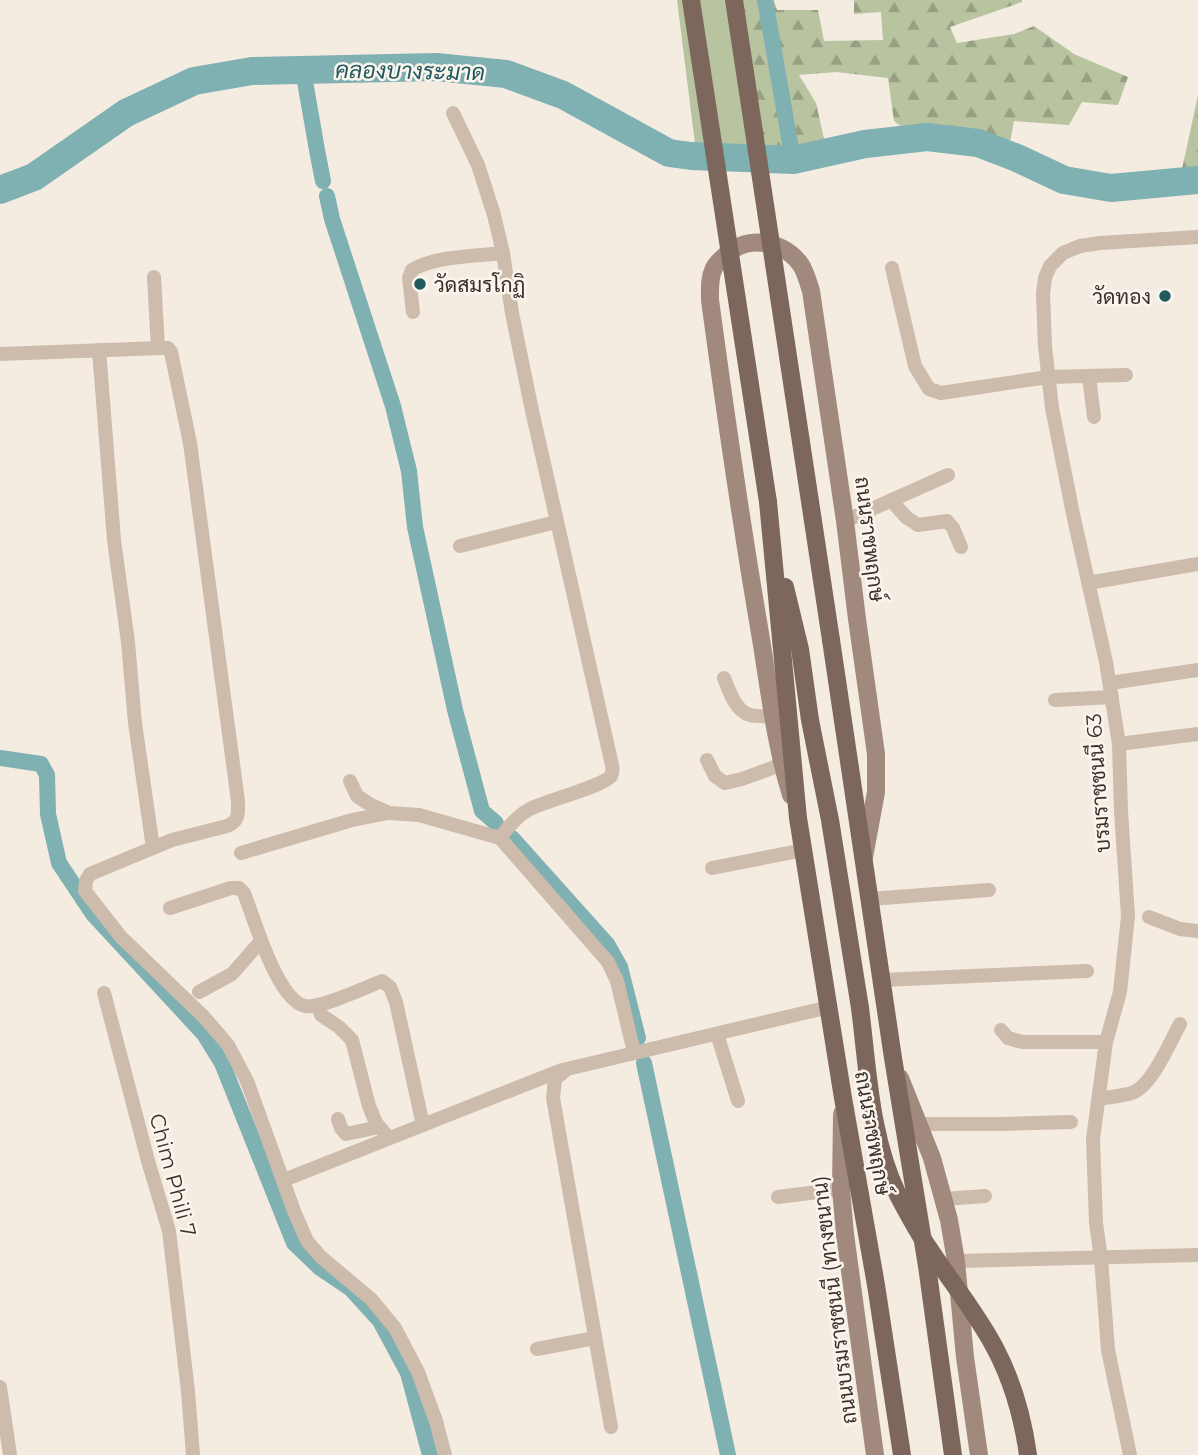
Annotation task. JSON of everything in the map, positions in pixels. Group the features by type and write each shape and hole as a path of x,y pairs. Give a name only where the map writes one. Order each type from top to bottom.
{"main road":[{"name":"ถนนราชพฤกษ์","path":"691,0 768,502 798,818"},
{"name":"ถนนราชพฤกษ์","path":"734,0 893,1058 927,1266 953,1455"},
{"name":"ถนนราชพฤกษ์","path":"863,857 876,792 876,754 811,291 801,265 791,254 779,247 750,242 738,246 715,265 710,279 710,300 774,716 804,850 843,1098 877,1284 902,1455"},
{"path":"771,526 800,649 810,720 830,820 882,1153 898,1194 928,1248 963,1296 995,1348 1014,1394 1028,1455"},
{"path":"893,1058 932,1158 949,1220 979,1455"},
{"name":"ถนนบรมราชชนนี (ทางขนาน)","path":"843,1098 841,1189 845,1234 875,1455"}],"street":[{"path":"453,113 478,165 494,215 556,522 613,773 597,785 524,812 510,824 500,838"},
{"name":"บรมราชชนนี 63","path":"1130,1455 1108,1350 1096,1223 1093,1139 1106,1042 1120,992 1128,916 1119,744 1111,690 1060,453 1048,377 1043,307 1045,278 1050,266 1063,253 1080,246 1100,243 1198,237"},
{"path":"414,312 409,278 412,270 449,259 503,253"},
{"path":"892,268 915,366 929,389 941,393 1048,377 1126,374"},
{"path":"154,277 158,348"},
{"path":"0,354 158,348 168,348 171,352 190,443 238,816 234,823 227,826 172,840 90,874 85,891 121,937 204,1017 228,1045 247,1082 307,1241 321,1257 371,1299 396,1328 418,1372 445,1455"},
{"path":"99,350 114,540 128,642 135,723 153,848"},
{"path":"1089,376 1094,417"},
{"path":"845,521 948,475"},
{"path":"891,500 906,517 918,525 947,521 961,547"},
{"path":"460,546 556,522"},
{"path":"1088,583 1198,564"},
{"path":"1055,700 1198,670"},
{"path":"724,678 734,701 742,711 750,716 774,716"},
{"path":"1119,744 1198,734"},
{"path":"707,760 715,776 725,783 783,764"},
{"path":"350,780 358,796 390,813"},
{"path":"241,853 352,820 390,813 419,815 500,838 608,962 617,981 635,1052"},
{"path":"712,868 804,850"},
{"path":"170,908 231,888 239,888 244,893 260,942 282,984 293,1000 305,1006 318,1005 382,981 390,987 396,1002 423,1125"},
{"path":"870,898 989,890"},
{"path":"1149,917 1181,929 1198,931"},
{"path":"199,992 232,974 260,942"},
{"path":"882,980 1087,971"},
{"name":"Chim Phili 7","path":"104,993 169,1231 193,1455"},
{"path":"318,1005 321,1015 352,1040 369,1106 376,1123 389,1138"},
{"path":"284,1180 567,1069 829,1007"},
{"path":"1098,1099 1135,1092 1148,1080 1180,1024"},
{"path":"1001,1030 1008,1038 1022,1042 1106,1042"},
{"path":"717,1034 738,1101"},
{"path":"567,1069 555,1079 553,1098 611,1427"},
{"path":"338,1119 346,1134 379,1127"},
{"path":"918,1124 1071,1122"},
{"path":"778,1197 841,1189"},
{"path":"944,1199 985,1196"},
{"path":"956,1261 1198,1255"},
{"path":"537,1349 595,1338"},
{"path":"0,1387 10,1455"}],"green space":[{"path":"677,0 739,0 765,152 696,152"},
{"path":"739,0 774,0 777,10 818,10 824,41 883,40 881,12 854,14 854,0 1022,0 950,27 957,43 1014,34 1034,26 1074,54 1128,77 1118,105 1082,102 1069,125 1014,121 1010,143 932,132 908,132 894,121 888,78 836,72 799,75 816,103 825,143 800,150 765,152"},
{"path":"1198,95 1198,169 1182,169"}],"waterway":[{"path":"765,0 793,160"},
{"name":"คลองบางระมาด","path":"0,190 34,177 126,113 194,81 252,71 436,67 506,74 563,95 669,153 793,160 865,144 927,137 978,143 1064,180 1111,188 1198,180"},
{"path":"303,70 323,181"},
{"path":"327,196 332,219 393,406 409,471 415,527 455,710 482,811 496,823"},
{"path":"0,758 41,764 47,775 48,814 59,863 93,914 204,1034 222,1063 294,1243 320,1268 351,1289 380,1321 408,1373 430,1455"},
{"path":"512,838 607,944 620,967 638,1038"},
{"path":"644,1063 728,1455"}],"place":[{"name":"วัดสมรโกฏิ","path":"420,284"},
{"name":"วัดทอง","path":"1165,296"}]}
